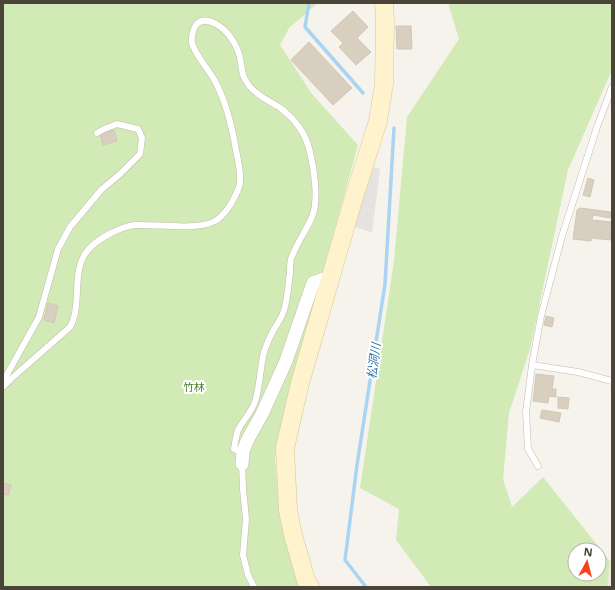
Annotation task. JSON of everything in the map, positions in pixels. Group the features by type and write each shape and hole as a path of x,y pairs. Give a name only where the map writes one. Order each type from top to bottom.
{"street":[{"path":"310,587 306,580 295,543 288,510 285,448 300,383 330,277 378,121 384,84 384,3"},
{"path":"243,458 248,439 262,414 286,361 313,283 330,277"}],"lane":[{"path":"3,387 73,322 81,260 95,242 115,231 134,225 197,226 207,224 215,221 230,206 238,190 240,182 239,166 229,116 216,82 191,41 193,32 197,25 202,22 209,21 216,24 232,38 240,55 243,77 250,88 284,111 302,131 310,151 315,180 315,206 312,218 298,243 291,260 284,312 273,331 265,350 260,371 258,392 254,405 237,432 234,448 239,451 243,458 243,489 246,519 243,555 248,575 254,587"},
{"path":"538,466 528,449 526,412 532,365 541,316 562,236 597,127 612,87"},
{"path":"3,387 5,378 38,317 58,249 70,227 101,190 140,154 142,138 138,129 117,124 97,133"},
{"path":"532,365 578,372 612,381"}],"shaded area":[{"path":"373,167 380,169 372,233 354,226"},
{"path":"612,560 612,587 607,587 610,561"}],"green space":[{"name":"竹林","path":"3,3 318,3 289,28 280,45 312,94 358,145 295,372 275,460 281,524 301,587 3,587"},
{"path":"448,3 612,3 612,70 568,170 530,349 509,413 503,479 512,507 543,477 595,542 567,542 567,582 607,582 607,557 610,561 607,587 431,587 396,540 399,509 360,488 394,261 407,117 459,39"}],"building":[{"path":"353,11 368,27 357,38 371,52 356,65 339,47 343,43 331,31"},
{"path":"396,26 411,26 412,49 397,49"},
{"path":"309,42 352,88 333,105 291,60"},
{"path":"114,130 117,141 103,145 100,134"},
{"path":"588,178 594,180 590,197 583,195"},
{"path":"580,208 611,212 610,218 593,215 592,220 612,222 610,240 591,238 591,241 573,239 577,210"},
{"path":"48,303 58,306 54,323 44,320"},
{"path":"546,316 554,318 552,327 544,325"},
{"path":"536,374 554,376 552,389 556,389 556,397 549,396 548,403 533,401"},
{"path":"558,397 569,398 568,409 558,408"},
{"path":"542,410 561,413 559,422 540,418"},
{"path":"3,483 11,485 8,495 3,494"}],"waterway":[{"name":"松洞川","path":"309,3 305,27 363,93"},
{"name":"松洞川","path":"366,587 345,560 357,465 385,284 394,128"}]}
